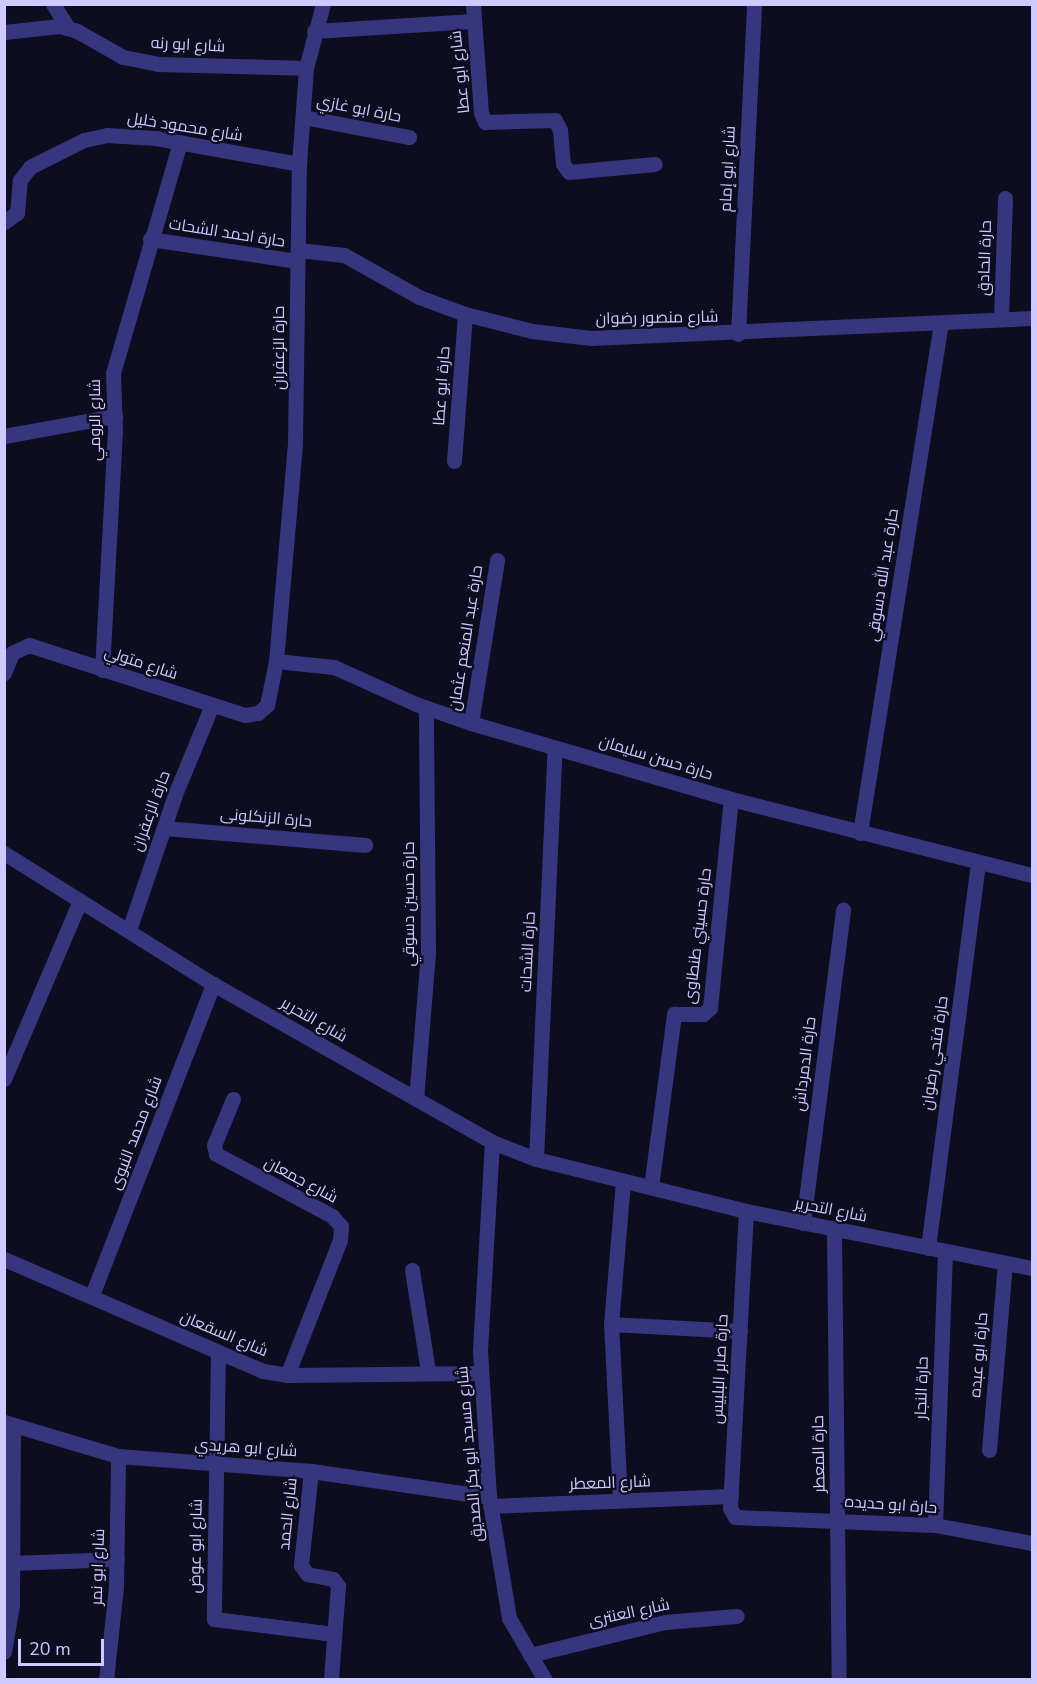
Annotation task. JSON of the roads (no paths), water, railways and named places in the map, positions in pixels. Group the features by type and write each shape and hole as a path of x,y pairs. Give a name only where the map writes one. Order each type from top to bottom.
{"street":[{"path":"53,4 68,28"},
{"name":"حارة الزعفران","path":"270,693 276,661 297,411 299,164 306,68 322,4"},
{"path":"314,30 473,21 473,4"},
{"name":"شارع ابو إمام","path":"738,334 753,4"},
{"name":"شارع ابو عطا","path":"473,21 481,113 485,122 555,120 560,130 564,167 569,172 655,164"},
{"name":"شارع ابو رنه","path":"4,32 40,26 68,28 123,57 158,64 306,68"},
{"name":"حارة ابو غازي","path":"303,117 409,137"},
{"name":"شارع محمود خليل","path":"4,222 17,213 24,172 84,140 131,135 299,164"},
{"name":"شارع الرومي","path":"102,670 115,416 112,395 117,352 180,143"},
{"name":"حارة الحادق","path":"1001,320 1005,198"},
{"name":"حارة احمد الشحات","path":"150,239 298,256"},
{"name":"شارع منصور رضوان","path":"298,256 313,248 344,255 419,297 465,314 532,331 591,338 738,334 1032,318"},
{"name":"حارة ابو عطا","path":"454,461 465,314"},
{"name":"حارة عبد الله دسوقي","path":"860,833 941,323"},
{"path":"4,436 115,416"},
{"name":"حارة عبد المنعم عثمان","path":"471,723 497,560"},
{"name":"شارع متولي","path":"4,673 12,652 22,645 245,716 258,713 267,705 270,693"},
{"name":"حارة حسن سليمان","path":"276,661 334,667 426,708 471,723 731,799 860,833 1032,874"},
{"name":"حارة الزعفران","path":"129,930 164,828 212,705"},
{"name":"حارة حسين دسوقي","path":"416,1099 428,952 426,708"},
{"name":"حارة الشحات","path":"536,1159 555,747"},
{"name":"حارة حسيني طنطاوى","path":"651,1187 674,1014 703,1014 710,1008 731,799"},
{"name":"حارة الزنكلونى","path":"164,828 365,844"},
{"name":"شارع التحرير","path":"4,853 213,984 492,1143 536,1159 746,1211 1032,1269"},
{"name":"حارة فتحي رضوان","path":"928,1248 978,862"},
{"path":"4,1079 80,901"},
{"name":"حارة الدمرداش","path":"802,1223 843,910"},
{"name":"شارع محمد النبوى","path":"92,1295 213,984"},
{"name":"شارع جمعان","path":"233,1099 214,1145 216,1154 332,1216 341,1226 340,1240 287,1375"},
{"name":"شارع مسجد ابو بكر الصديق","path":"492,1143 480,1372 489,1501 509,1618 544,1680"},
{"path":"620,1500 611,1324 623,1180"},
{"name":"حارة صابر البلبيس","path":"731,1496 746,1211"},
{"name":"حارة المعطر","path":"834,1229 839,1680"},
{"name":"حارة النجار","path":"935,1525 945,1251"},
{"name":"شارع السقعان","path":"4,1259 92,1295 262,1371 287,1375 428,1371 480,1372"},
{"name":"حارة ابو عبده","path":"989,1450 1005,1263"},
{"path":"412,1270 428,1371"},
{"path":"611,1324 740,1331"},
{"name":"شارع ابو عوض","path":"218,1352 214,1618 222,1623 334,1634"},
{"path":"4,1652 12,1605 9,1424"},
{"name":"شارع ابو هريدي","path":"9,1424 118,1456 311,1471 489,1501"},
{"name":"شارع ابو نمر","path":"106,1680 117,1558 118,1456"},
{"name":"شارع الحمد","path":"311,1471 301,1565 311,1576 336,1582 331,1680"},
{"name":"حارة ابو حديده","path":"731,1496 731,1513 745,1520 838,1519 935,1525 1032,1544"},
{"name":"شارع المعطر","path":"489,1501 731,1496"},
{"path":"12,1563 117,1558"},
{"name":"شارع العنترى","path":"530,1654 665,1622 736,1616"}]}
